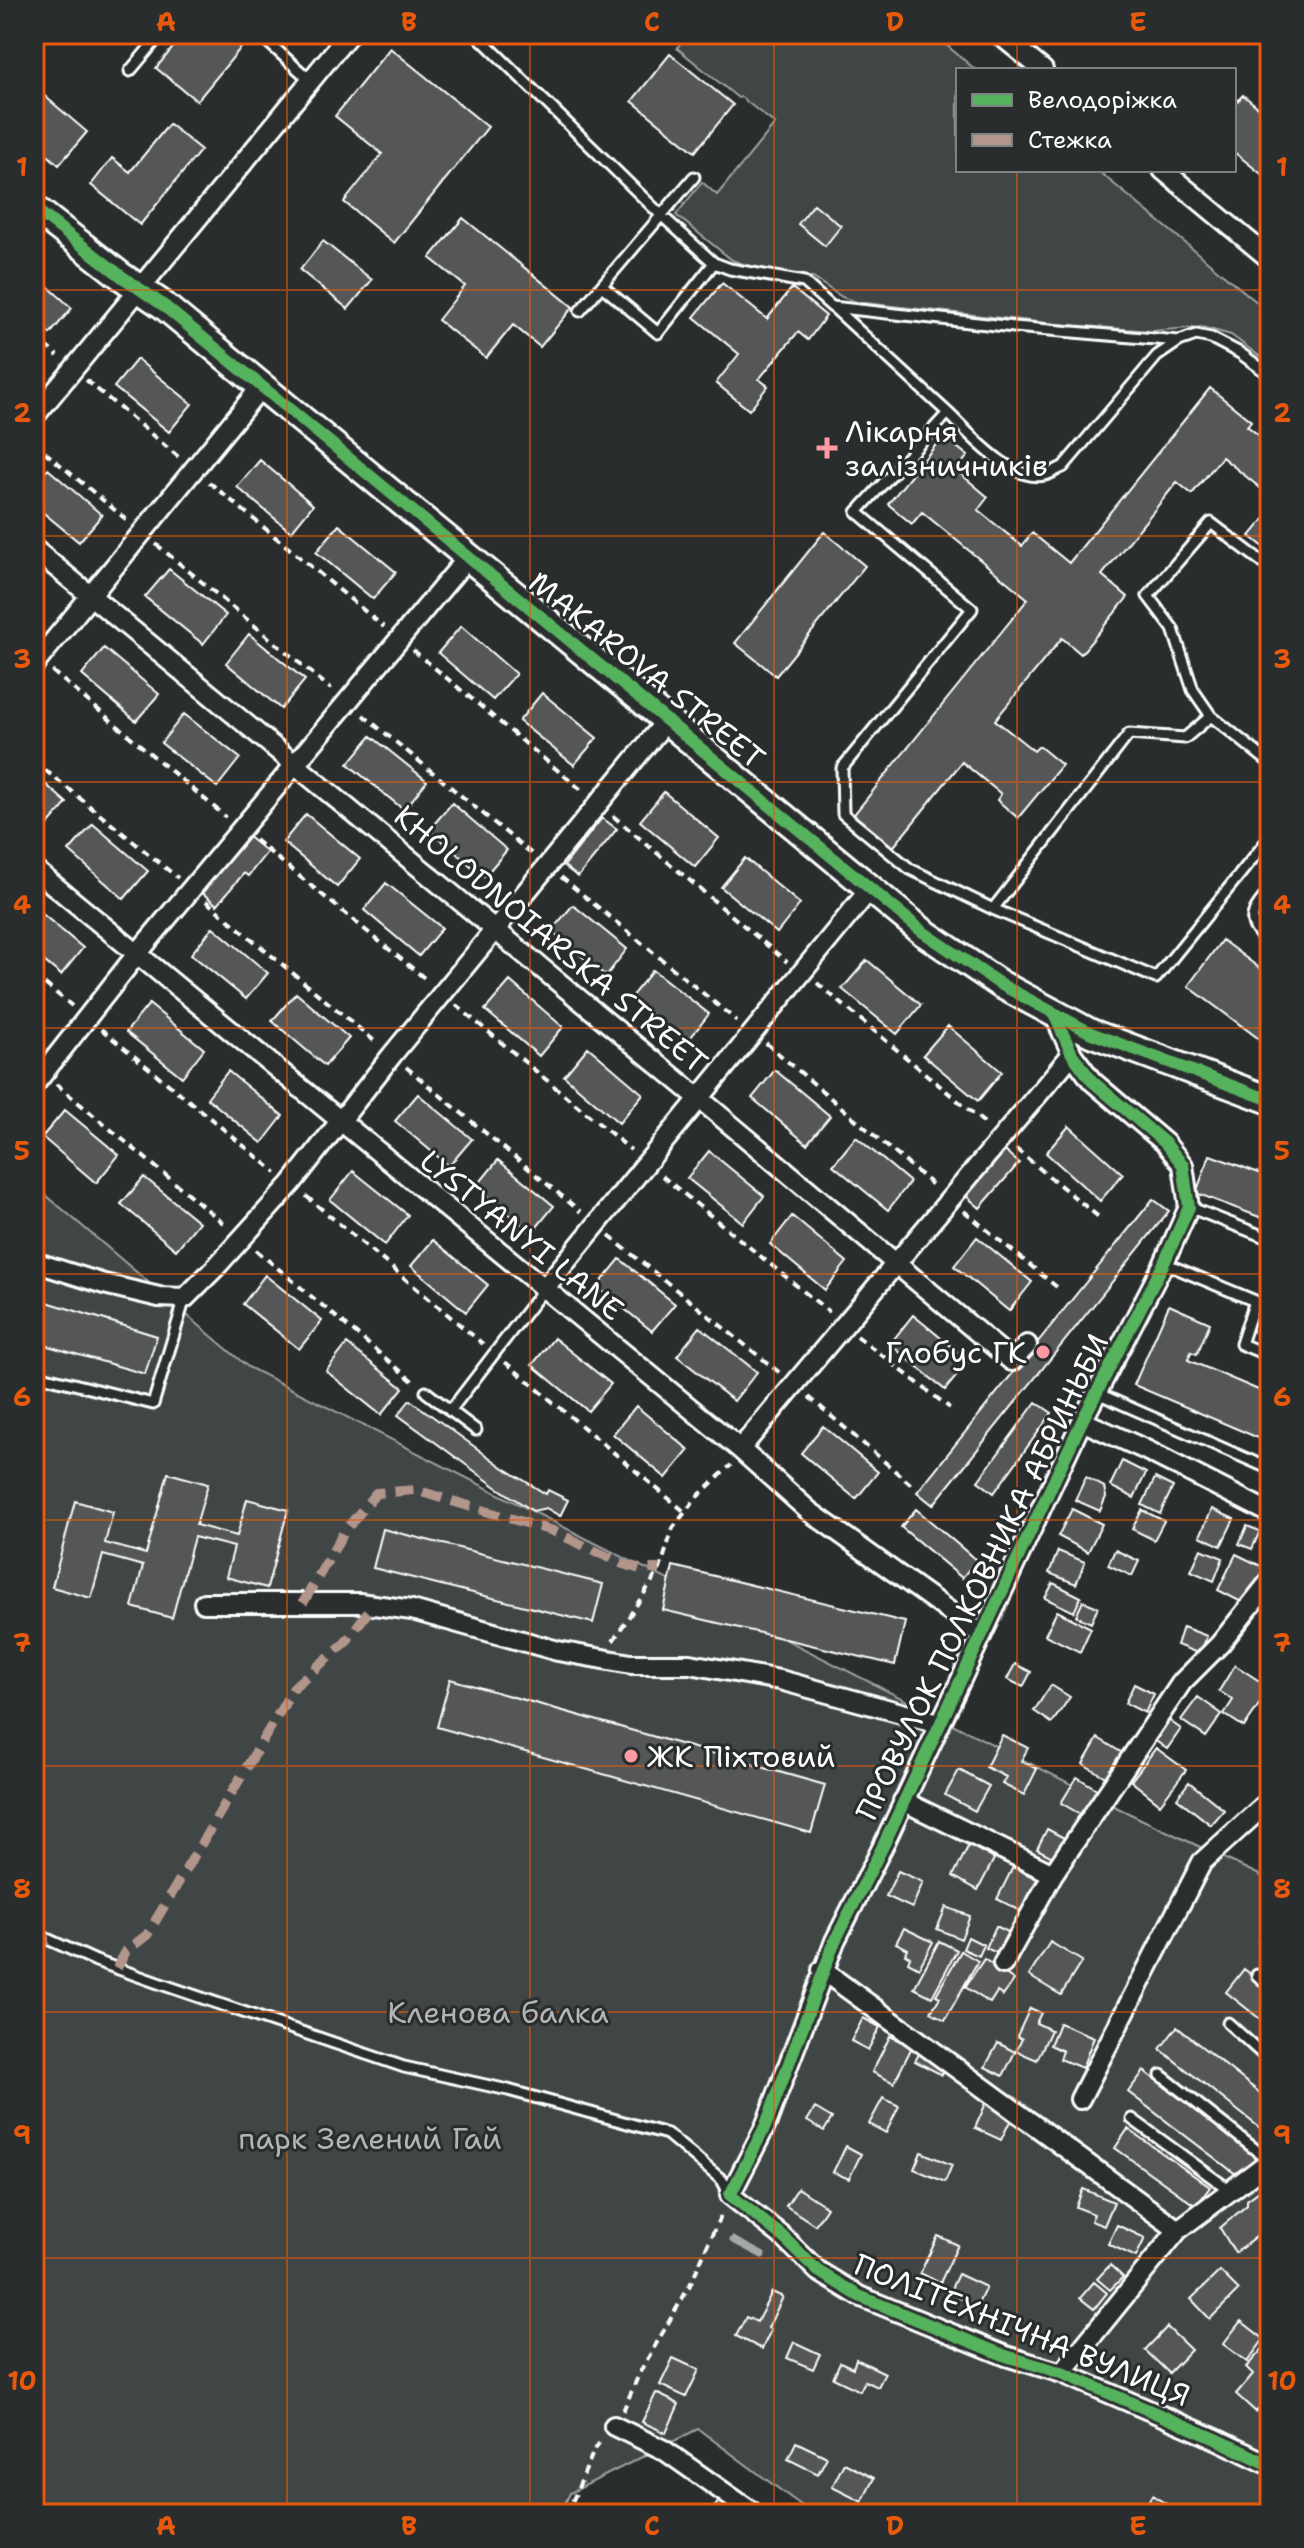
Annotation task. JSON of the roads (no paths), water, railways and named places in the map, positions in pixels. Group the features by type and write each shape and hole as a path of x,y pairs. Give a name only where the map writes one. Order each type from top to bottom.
{"street":[{"path":"34,417 349,34"},
{"path":"999,34 1041,68"},
{"path":"1166,172 1268,253"},
{"name":"MAKAROVA STREET","path":"34,208 140,288 870,889 952,953 1054,1014 1135,1052 1270,1100"},
{"path":"36,662 261,387"},
{"name":"KHOLODNOIARSKA STREET","path":"34,549 1012,1361 1027,1345"},
{"path":"34,1085 137,954 468,557"},
{"path":"34,1262 104,1284 159,1297 185,1298 291,1184 392,1055 667,720"},
{"name":"LYSTYANYI LANE","path":"34,869 740,1449 809,1511 981,1634"},
{"path":"543,1290 870,889"},
{"path":"1054,1014 1072,1054 1092,1081 1174,1153 1183,1165 1189,1207"},
{"path":"740,1449 1072,1054"},
{"name":"ПРОВУЛОК ПОЛКОВНИКА АБРИНЬБИ","path":"730,2195 765,2127 822,1970 1082,1421 1164,1263 1189,1207"},
{"name":"ПРОВУЛОК ПОЛКОВНИКА АБРИНЬБИ","path":"1082,1421 1270,1513"},
{"path":"1003,1964 1053,1874 1182,1682 1220,1644 1270,1581"},
{"path":"204,1603 359,1603 412,1610 558,1651 631,1664 690,1664 780,1680 938,1723"},
{"path":"1080,2099 1202,1862 1270,1800"},
{"name":"ПРОВУЛОК ПОЛКОВНИКА АБРИНЬБИ","path":"903,1801 1053,1874"},
{"path":"822,1970 1178,2230"},
{"path":"1062,2373 1178,2230 1270,2161"},
{"name":"ПОЛІТЕХНІЧНА ВУЛИЦЯ","path":"730,2195 781,2235 818,2271 859,2296 1006,2356 1062,2373 1270,2465"},
{"path":"614,2426 664,2450 755,2514"}],"lane":[{"path":"130,71 161,34"},
{"path":"259,34 311,81"},
{"path":"476,34 714,263 730,269 804,282 995,457 1023,474 1045,475 1063,467 1157,356 1179,341 1196,335 1211,338 1240,353 1270,375"},
{"path":"580,311 694,177"},
{"path":"602,286 658,333 714,263"},
{"path":"832,307 1179,341"},
{"path":"948,413 857,512 972,609 842,768 843,814 910,869 993,909 1156,978 1270,837"},
{"path":"1270,568 1211,523 1148,596 1173,629 1193,690 1211,716 1270,763"},
{"path":"993,909 1129,734 1185,738 1211,716"},
{"path":"1270,890 1256,906 1252,923 1255,931 1270,944"},
{"path":"1189,1207 1270,1239"},
{"path":"1164,1263 1255,1301 1241,1344 1270,1356"},
{"path":"450,1411 543,1290"},
{"path":"34,1374 153,1404 185,1298"},
{"path":"426,1392 476,1430"},
{"path":"1097,1393 1270,1469"},
{"path":"34,1933 131,1973 404,2067 508,2090 667,2134 722,2180 730,2195"},
{"path":"1257,1975 1270,1986"},
{"path":"1228,2023 1270,2061"},
{"path":"1161,2075 1270,2161"},
{"path":"1132,2119 1231,2191"}],"waterway":[{"path":"733,2240 762,2255"}],"place":[{"name":"Лікарня залізничників","path":"827,448"},
{"name":"Глобус ГК","path":"1043,1352"},
{"name":"ЖК Піхтовий","path":"631,1756"}],"park label":[{"name":"Кленова балка","path":"498,2012"},
{"name":"парк Зелений Гай","path":"370,2138"}]}
